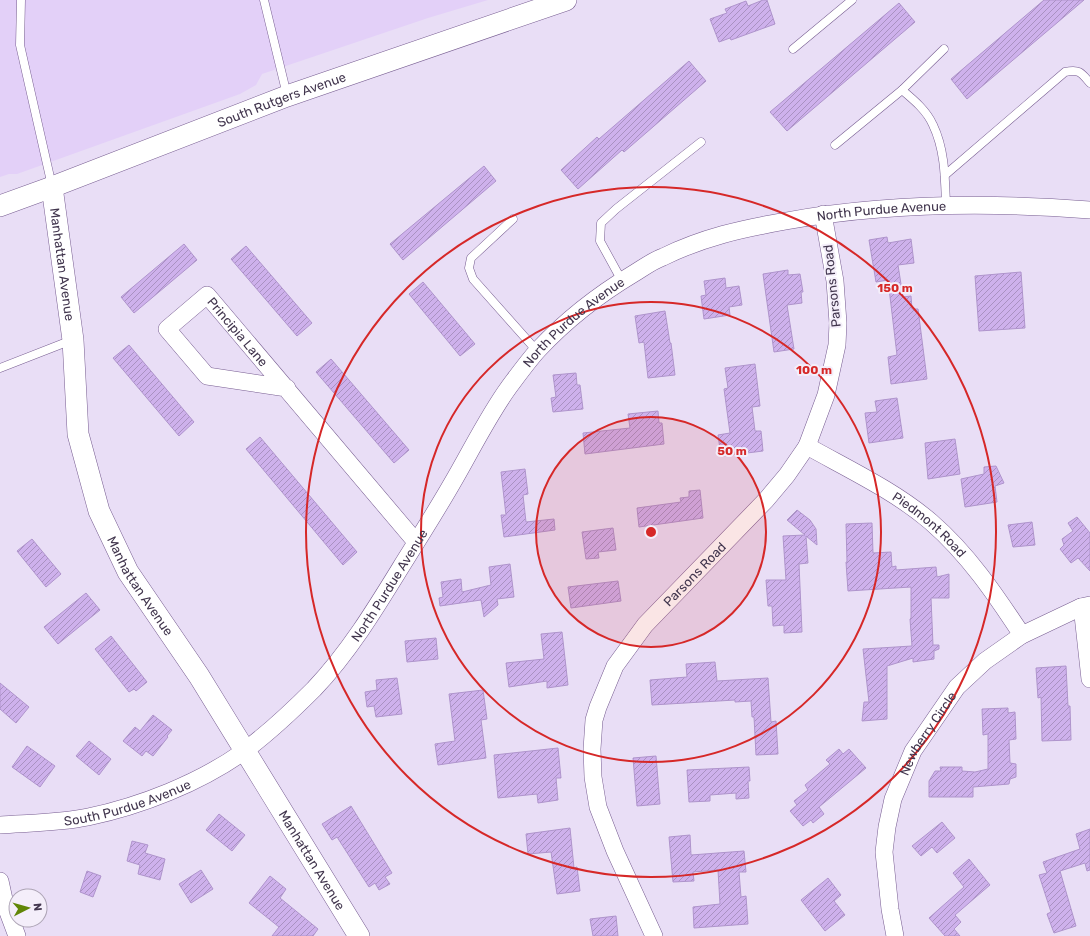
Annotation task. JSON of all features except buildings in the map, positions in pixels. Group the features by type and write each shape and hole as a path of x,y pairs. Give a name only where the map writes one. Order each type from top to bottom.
{"street":[{"name":"South Rutgers Avenue","path":"0,206 288,96 566,0"},
{"name":"Manhattan Avenue","path":"52,187 73,340 78,434 99,511 128,572 198,676 359,936"},
{"name":"North Purdue Avenue","path":"244,751 315,688 337,661 375,609 507,390 537,351 596,298 622,281 659,258 698,241 738,229 823,214 946,205 1056,207 1090,210"},
{"name":"Parsons Road","path":"654,936 615,851 598,807 593,777 592,749 594,720 615,666 645,625 766,500 788,475 807,446 826,395 838,345 835,281 823,214"},
{"name":"Principia Lane","path":"287,388 207,376 167,330 208,295 287,388 416,542"},
{"name":"Piedmont Road","path":"807,446 890,492 930,521 958,548 983,577 1022,635"},
{"name":"Newberry Circle","path":"895,936 890,909 884,852 887,827 893,799 912,751 957,687 984,662 1022,635 1086,606"},
{"path":"1086,606 1083,615 1090,679"},
{"name":"South Purdue Avenue","path":"0,825 53,822 86,817 118,809 174,790 210,773 244,751"},
{"path":"0,881 5,904 17,936"}],"lane":[{"path":"21,0 20,45 52,187"},
{"path":"264,0 288,96"},
{"path":"793,49 852,0"},
{"path":"835,145 902,90 944,49"},
{"path":"946,175 1065,72 1075,70 1082,73 1090,83"},
{"path":"902,90 917,103 933,124 941,149 946,175 946,205"},
{"path":"622,281 600,241 600,223 701,142"},
{"path":"513,219 471,258 469,268 473,279 537,351"},
{"path":"0,368 73,340"}],"shaded area":[{"path":"0,0 488,0 428,18 262,74 256,85 240,94 17,174 9,174 0,177"}]}
